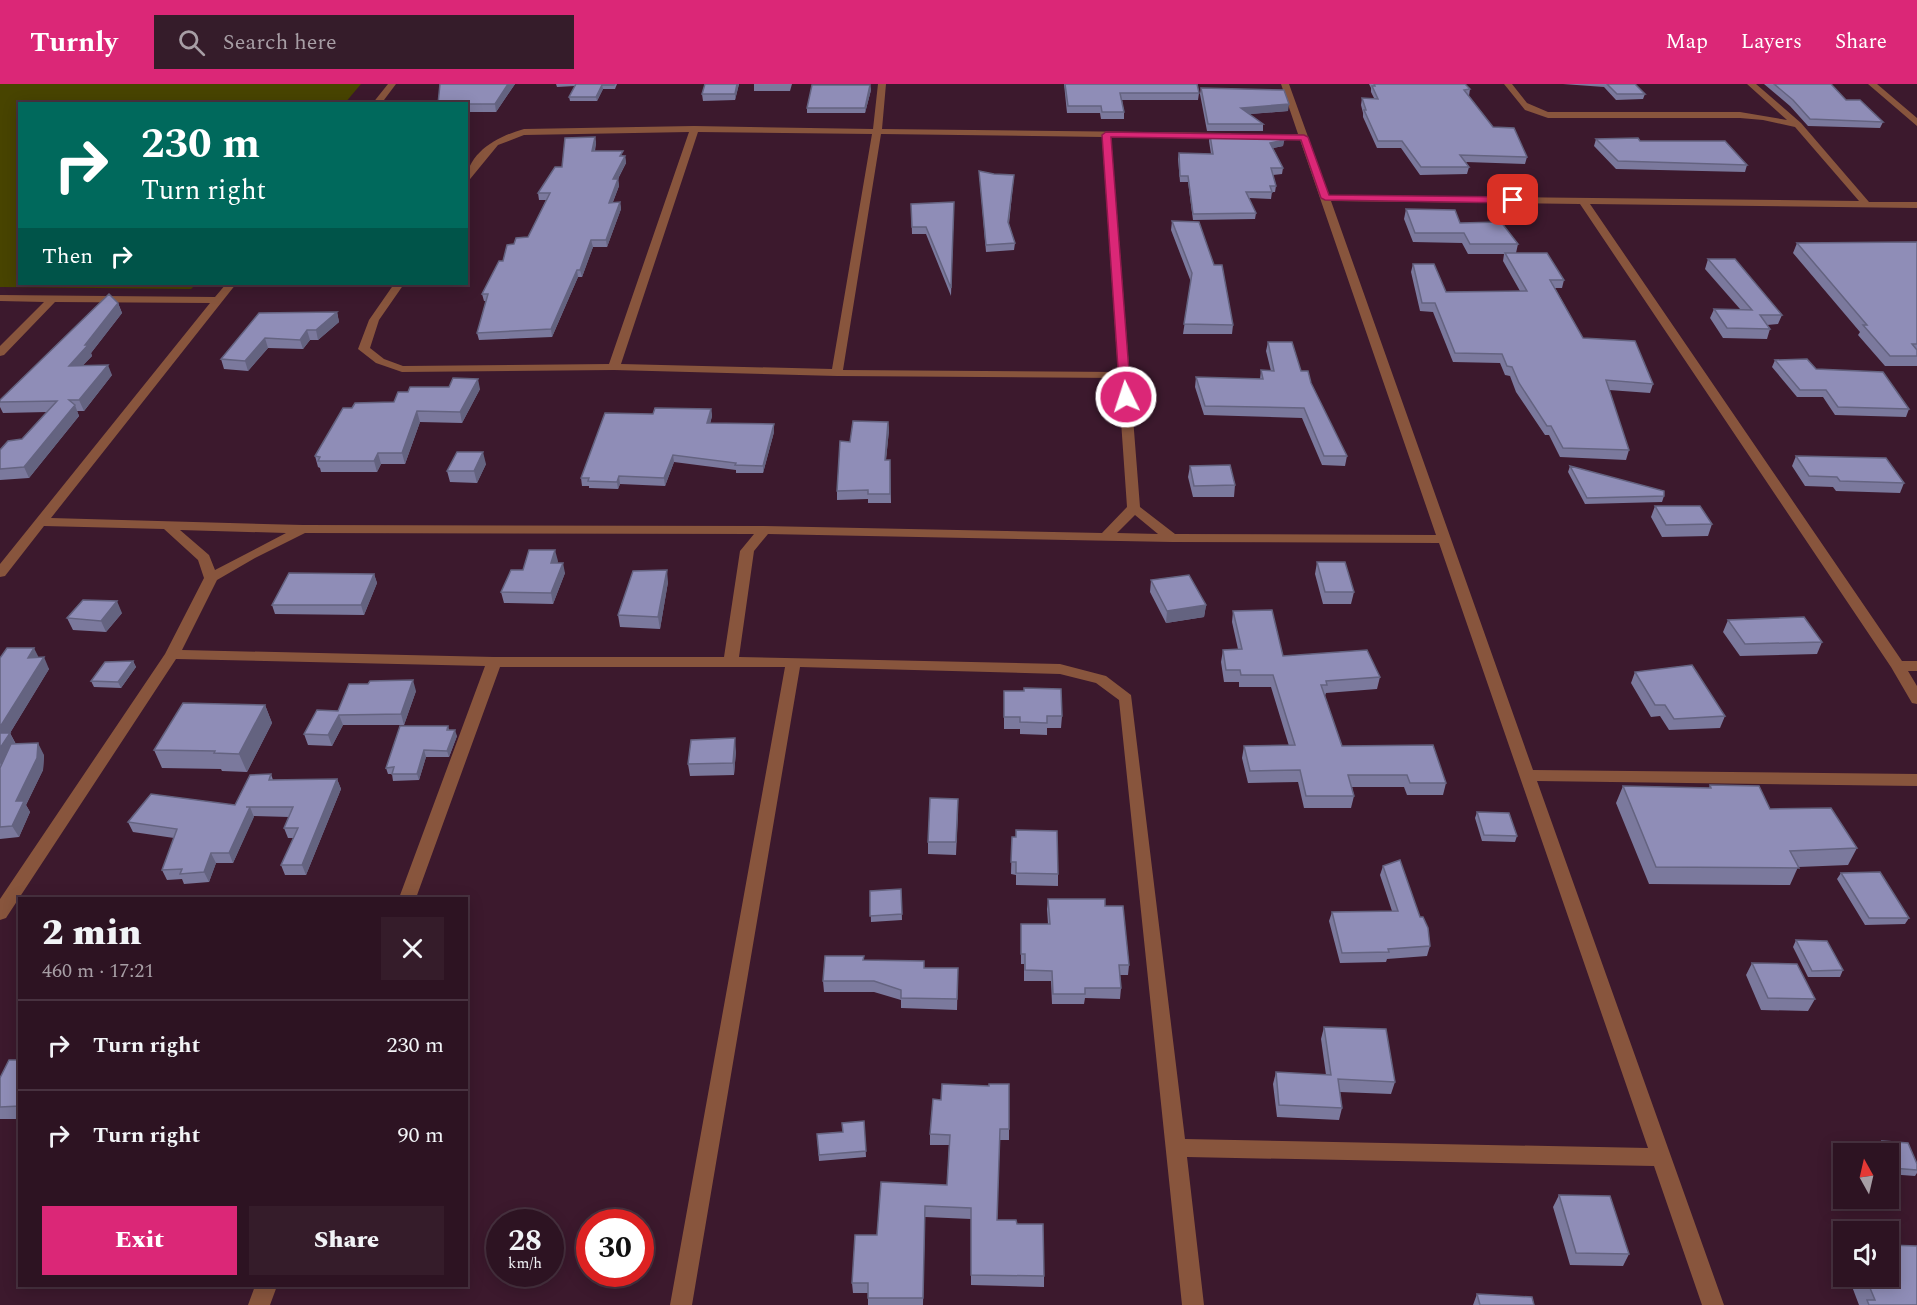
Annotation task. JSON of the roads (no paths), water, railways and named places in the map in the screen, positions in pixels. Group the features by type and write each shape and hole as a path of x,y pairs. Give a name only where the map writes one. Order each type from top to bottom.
{"street":[{"path":"378,102 392,84"},
{"path":"837,373 877,132 882,84"},
{"path":"1285,84 1713,1305"},
{"path":"1508,84 1522,104 1533,111 1548,115 1740,114 1798,125"},
{"path":"1751,84 1798,125 1866,204"},
{"path":"1872,84 1917,123"},
{"path":"614,367 694,129"},
{"path":"468,178 490,145 505,136 524,132 694,129 1304,137"},
{"path":"1106,135 1134,508 1172,538"},
{"path":"1325,198 1917,205"},
{"path":"1583,201 1898,666 1917,699"},
{"path":"0,573 230,285"},
{"path":"398,285 374,320 364,349 380,361 402,369 614,367 837,373 1124,375"},
{"path":"0,298 217,300"},
{"path":"0,353 53,298"},
{"path":"1106,537 1134,508"},
{"path":"42,522 303,529 764,530 1172,538 1445,539"},
{"path":"167,525 204,558 211,578"},
{"path":"0,913 172,654 211,578 250,555 303,529"},
{"path":"731,661 747,552 764,530"},
{"path":"172,654 494,662 731,661 1060,669 1101,679 1126,698 1193,1305"},
{"path":"407,897 494,662"},
{"path":"681,1305 794,662"},
{"path":"1898,666 1917,666"},
{"path":"1527,775 1917,780"},
{"path":"1177,1148 1662,1157"},
{"path":"259,1305 266,1287"}]}
